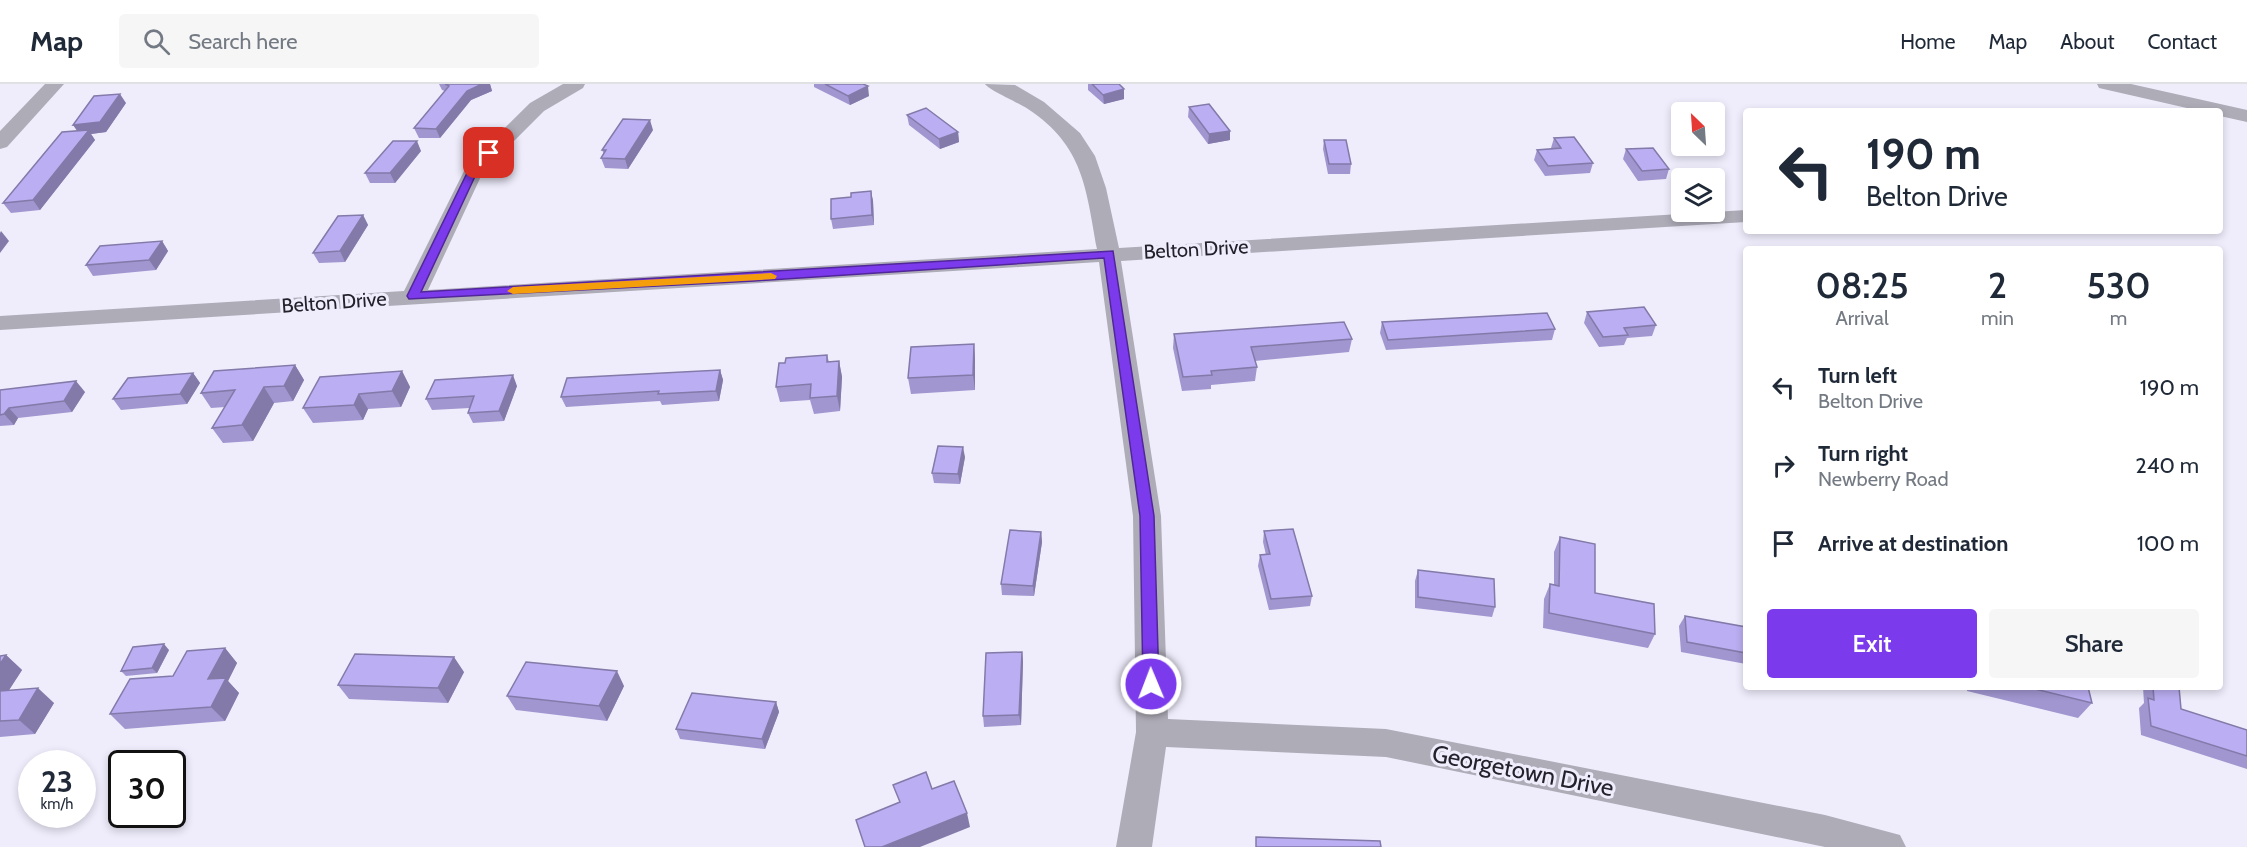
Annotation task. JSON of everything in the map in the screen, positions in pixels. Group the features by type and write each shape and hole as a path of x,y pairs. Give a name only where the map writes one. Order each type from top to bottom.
{"street":[{"path":"0,143 55,84"},
{"path":"413,296 474,169 537,107 576,84"},
{"path":"994,84 1008,89 1037,106 1073,137 1085,156 1096,188 1109,254 1147,516 1152,732 1134,847"},
{"path":"2106,84 2200,108"},
{"path":"2223,112 2247,116"},
{"name":"Belton Drive","path":"0,323 1743,216"},
{"name":"Georgetown Drive","path":"1152,732 1386,743 1825,831 1888,847"}],"building":[{"path":"445,84 482,84 467,91 436,129 414,128 449,86"},
{"path":"825,84 863,84 868,86 848,96"},
{"path":"1092,84 1119,84 1124,89 1103,95"},
{"path":"120,94 100,122 73,125 94,96"},
{"path":"1209,104 1230,131 1209,134 1189,107"},
{"path":"926,108 958,132 939,139 907,115"},
{"path":"623,119 650,120 625,159 601,158 606,150 602,150"},
{"path":"89,130 33,200 3,203 62,132"},
{"path":"1574,137 1593,163 1548,166 1537,150 1561,148 1554,138"},
{"path":"1324,140 1346,140 1351,164 1329,164"},
{"path":"393,141 417,141 390,173 365,173"},
{"path":"1653,148 1669,169 1642,171 1626,149"},
{"path":"871,191 872,215 831,219 831,199 851,197 851,193"},
{"path":"363,215 340,251 313,253 338,216"},
{"path":"162,241 149,260 86,265 100,246"},
{"path":"1644,307 1656,325 1624,328 1628,335 1603,337 1587,312"},
{"path":"1547,313 1555,329 1388,340 1382,322"},
{"path":"1344,322 1352,339 1251,347 1257,367 1211,371 1212,375 1183,377 1174,334"},
{"path":"974,344 973,375 908,378 911,347"},
{"path":"827,355 827,362 839,361 837,396 810,398 811,384 776,387 779,363 785,363 786,358"},
{"path":"295,365 284,386 264,387 242,425 212,428 235,390 201,393 214,371"},
{"path":"720,370 716,391 658,394 659,391 561,397 567,378"},
{"path":"402,371 392,391 359,394 354,405 303,408 320,377"},
{"path":"193,373 180,394 113,399 128,378"},
{"path":"513,375 499,411 468,413 474,396 426,399 435,380"},
{"path":"76,381 64,401 9,408 0,415 0,390"},
{"path":"938,446 963,447 958,474 932,473"},
{"path":"1293,529 1312,596 1271,599 1260,555 1270,554 1264,531"},
{"path":"1010,530 1041,532 1033,586 1001,584"},
{"path":"1560,537 1595,544 1595,593 1654,604 1655,634 1549,613 1550,584 1559,586"},
{"path":"1418,570 1494,579 1495,607 1418,597"},
{"path":"1685,616 1743,626 1743,652 1687,642"},
{"path":"164,644 152,668 121,671 133,647"},
{"path":"225,648 208,679 226,678 211,707 110,714 130,679 173,676 187,651"},
{"path":"1022,652 1019,715 983,716 986,653"},
{"path":"355,654 454,657 438,688 338,685"},
{"path":"6,655 0,664 0,656"},
{"path":"526,662 617,671 599,706 507,696"},
{"path":"38,688 19,720 0,721 0,691"},
{"path":"2039,690 2089,690 2092,703"},
{"path":"2153,690 2179,690 2181,709 2247,730 2247,756 2151,726 2148,698 2154,700"},
{"path":"692,693 776,702 762,739 676,729"},
{"path":"926,772 932,789 954,781 967,813 882,847 865,847 856,820 900,802 893,785"},
{"path":"1256,837 1380,841 1381,847 1256,847"}],"slow traffic":[{"path":"513,291 771,276"}],"route":[{"path":"489,153 474,169 413,296 754,278 1109,254 1147,516 1151,684"}]}
